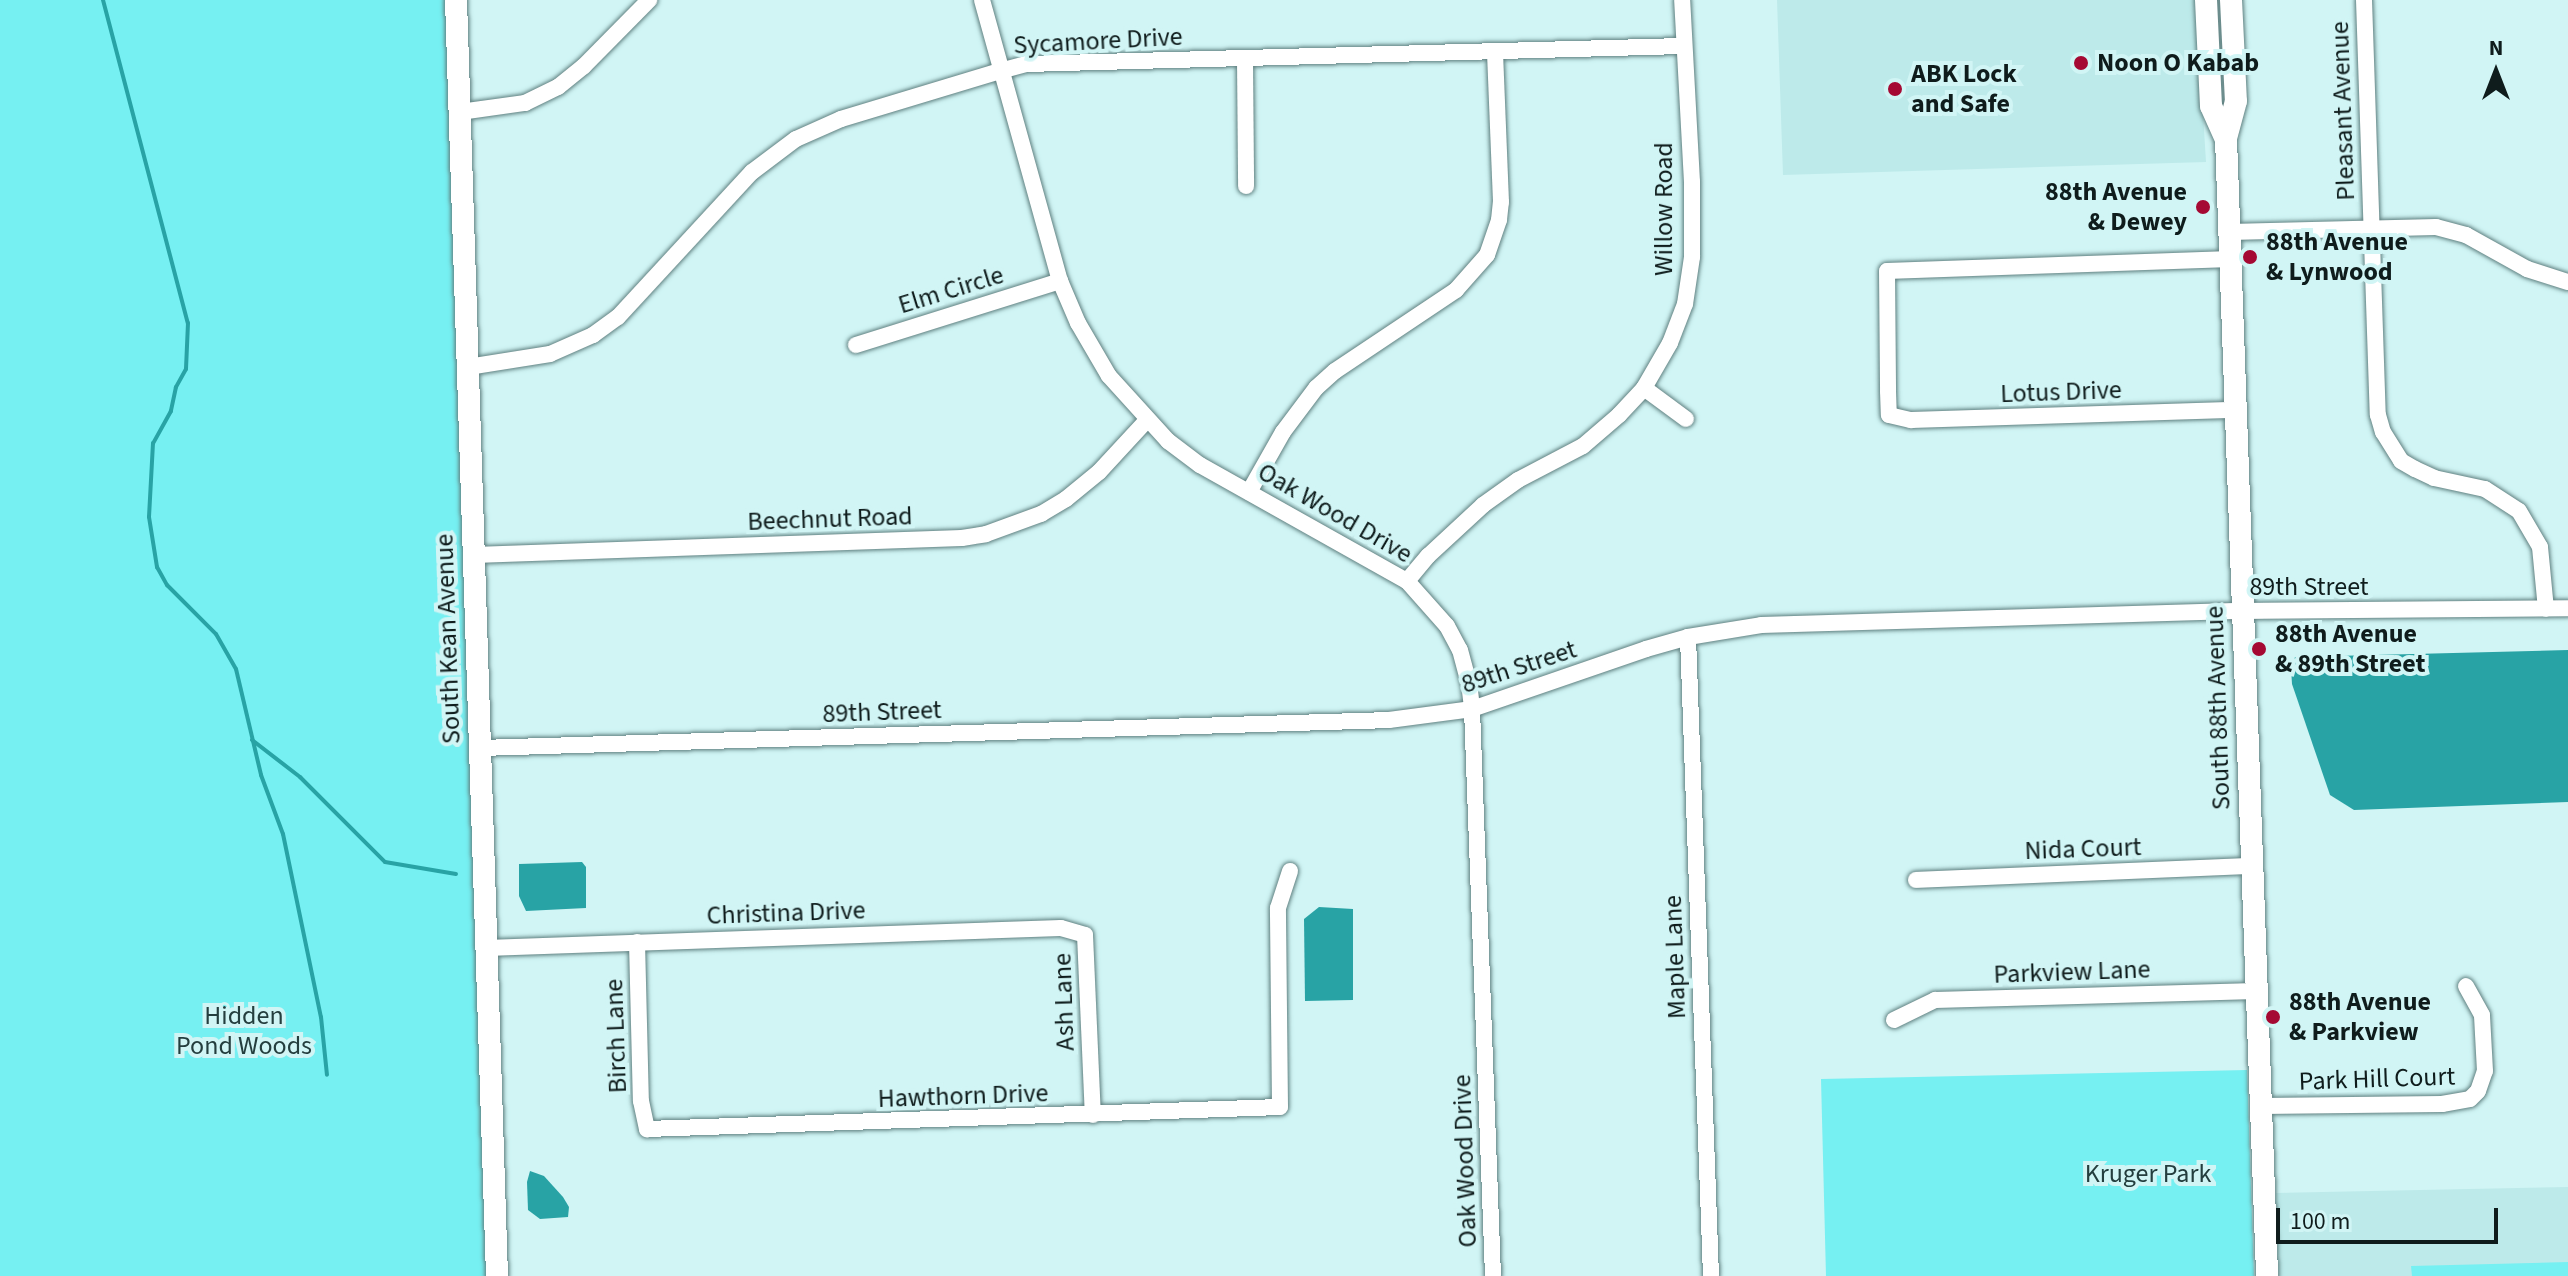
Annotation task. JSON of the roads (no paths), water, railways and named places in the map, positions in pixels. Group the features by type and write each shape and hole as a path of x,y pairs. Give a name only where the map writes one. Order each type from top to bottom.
{"street":[{"name":"South Kean Avenue","path":"456,0 497,1276"},
{"path":"460,112 525,103 558,87 569,80 649,0"},
{"name":"Oak Wood Drive","path":"982,0 1060,281 1095,355 1147,420 1200,465 1407,581 1454,637 1469,683 1472,709 1493,1276"},
{"name":"Willow Road","path":"1407,581 1428,556 1483,505 1518,480 1583,446 1644,388 1670,343 1689,281 1692,182 1682,0"},
{"name":"South 88th Avenue","path":"2206,0 2211,106 2226,139"},
{"name":"South 88th Avenue","path":"2231,0 2236,101 2226,139 2267,1276"},
{"name":"Pleasant Avenue","path":"2364,0 2378,415 2383,432 2401,461 2434,478 2485,489 2519,511 2540,547 2546,609"},
{"name":"Sycamore Drive","path":"468,367 534,359 605,326 636,301 752,172 796,139 841,119 1026,64 1684,46"},
{"path":"1249,492 1283,432 1316,388 1335,371 1456,290 1487,255 1499,220 1501,202 1495,52"},
{"path":"1245,60 1246,186"},
{"path":"2229,232 2420,225 2453,230 2527,269 2568,282"},
{"name":"Lotus Drive","path":"2230,259 1887,271 1889,415 1911,420 2236,410"},
{"name":"Elm Circle","path":"856,345 1060,281"},
{"path":"1644,388 1686,419"},
{"name":"Beechnut Road","path":"474,555 962,538 986,534 1041,514 1066,499 1099,472 1147,420"},
{"name":"89th Street","path":"480,748 1368,721 1472,709 1688,637 1796,623 2243,611 2568,608"},
{"name":"Maple Lane","path":"1688,637 1711,1276"},
{"name":"Nida Court","path":"1916,880 2252,866"},
{"name":"Hawthorn Drive","path":"647,1129 1280,1107 1278,908 1290,871"},
{"name":"Christina Drive","path":"486,948 1044,927 1085,935"},
{"name":"Ash Lane","path":"1085,935 1093,1115"},
{"name":"Birch Lane","path":"637,942 641,1101 647,1129"},
{"name":"Park Hill Court","path":"2261,1106 2442,1104 2470,1099 2478,1091 2485,1071 2482,1015 2466,986"},
{"name":"Parkview Lane","path":"1894,1020 1935,1000 2256,991"}],"waterway":[{"path":"103,0 188,323 186,369 176,387 171,411 153,443 149,517 157,567 167,585 216,634 236,669 261,775 283,834 321,1017 327,1075"},
{"path":"252,740 300,777 385,862 456,874"}],"place":[{"name":"Noon O Kabab","path":"2081,63"},
{"name":"ABK Lock and Safe","path":"1895,89"},
{"name":"88th Avenue & Dewey","path":"2203,207"},
{"name":"88th Avenue & Lynwood","path":"2250,257"},
{"name":"88th Avenue & 89th Street","path":"2259,649"},
{"name":"88th Avenue & Parkview","path":"2273,1017"}],"park label":[{"name":"Hidden Pond Woods","path":"244,1031"},
{"name":"Kruger Park","path":"2148,1174"}]}
